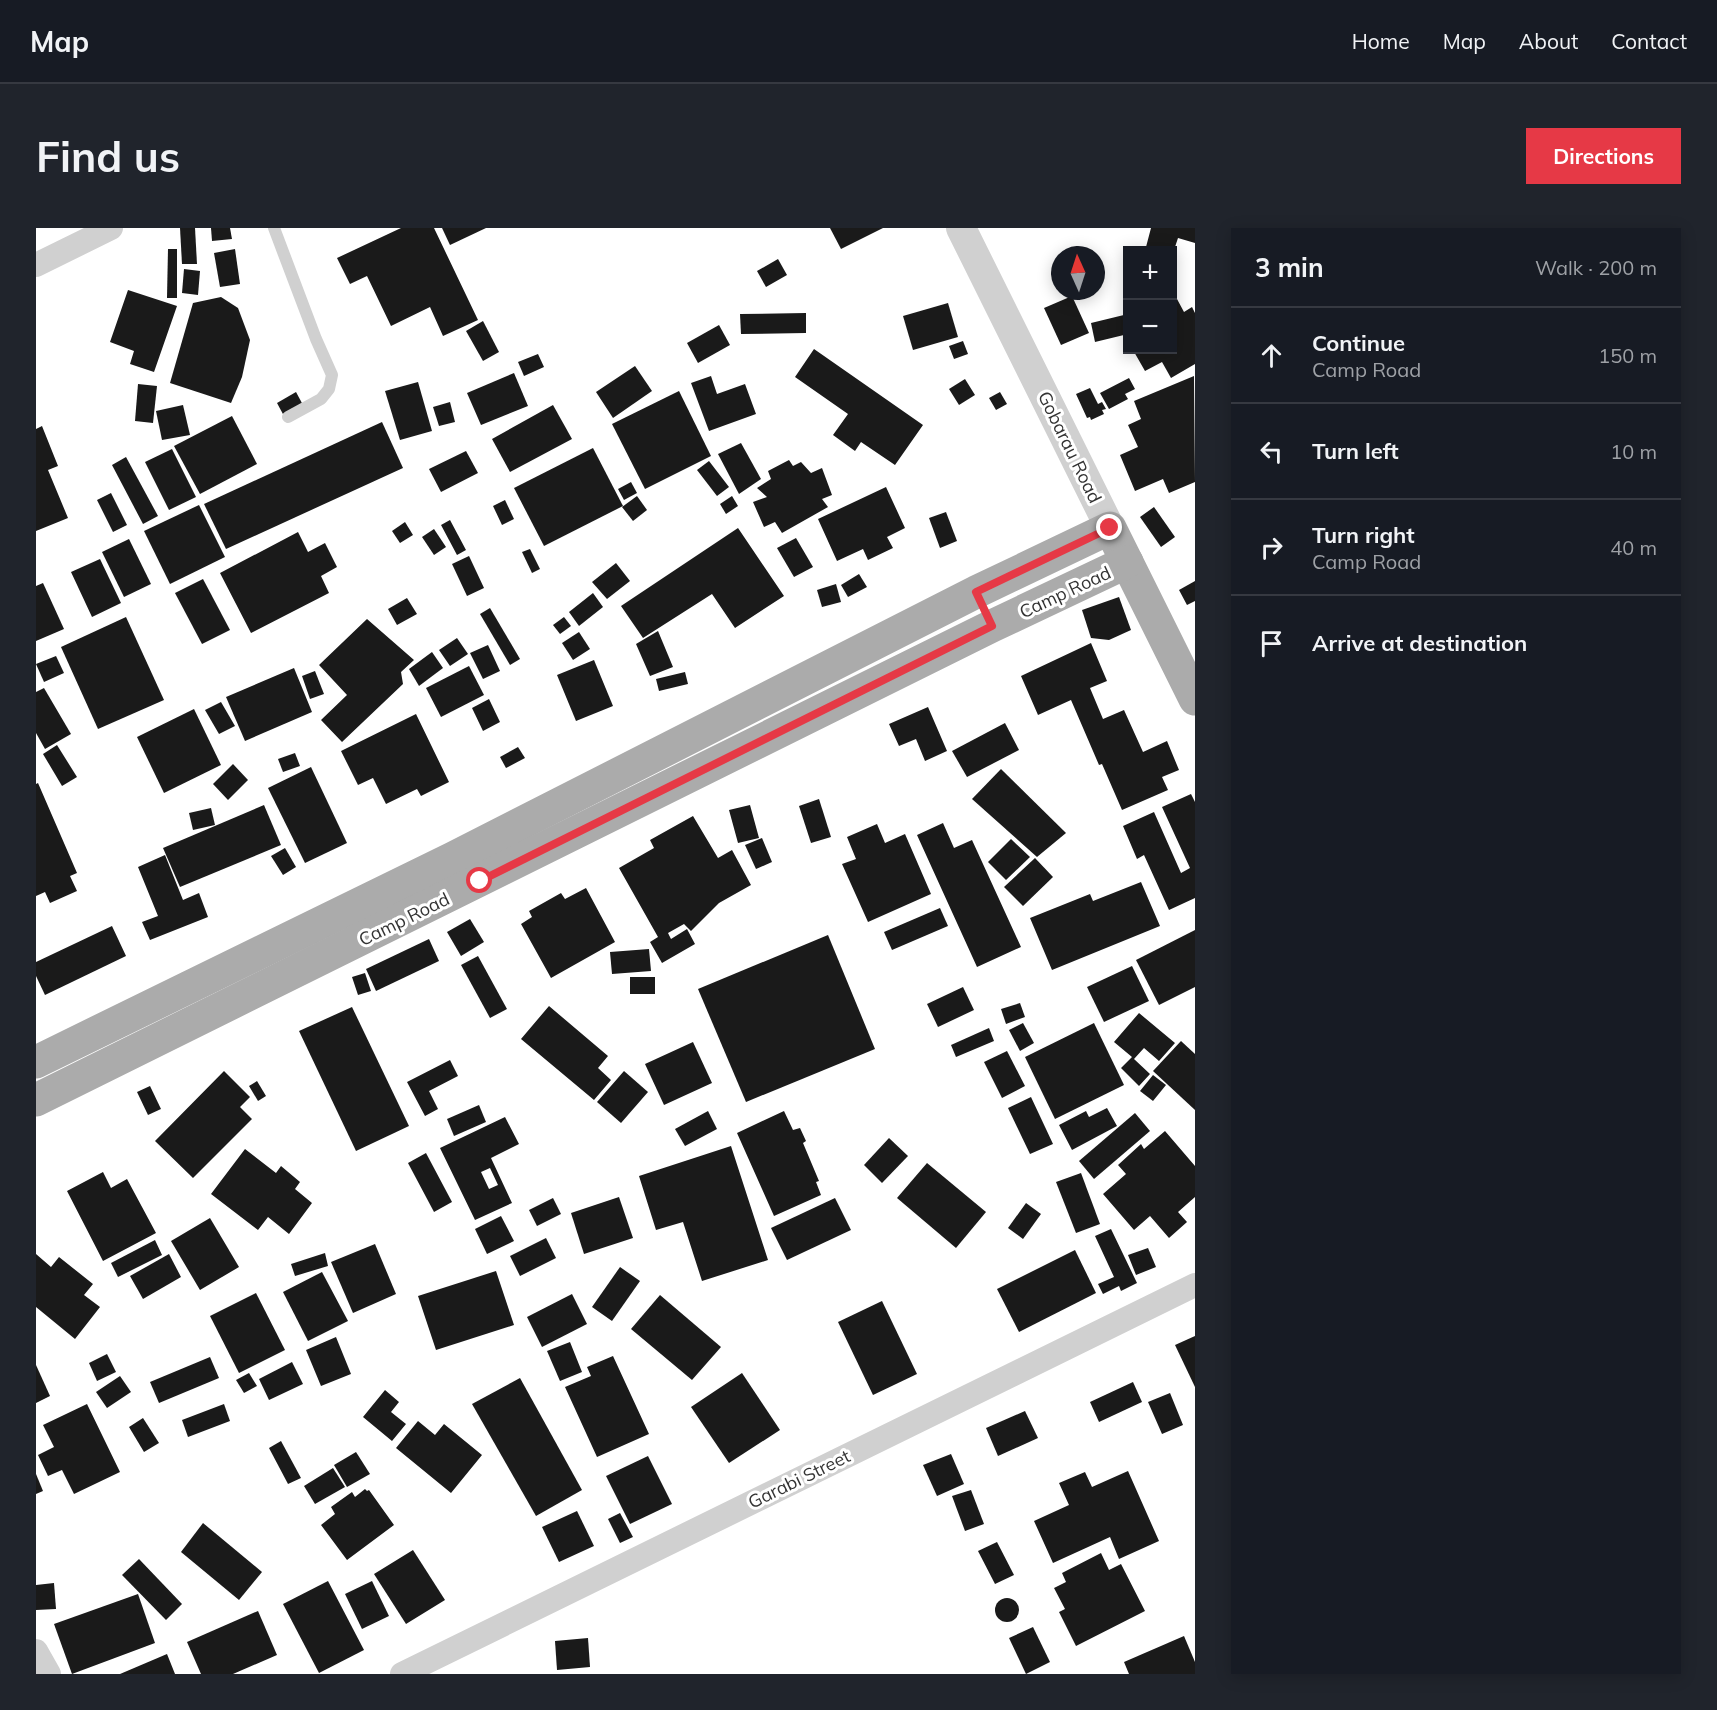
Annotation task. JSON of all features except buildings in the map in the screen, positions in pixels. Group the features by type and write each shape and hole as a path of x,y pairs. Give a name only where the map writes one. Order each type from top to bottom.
{"main road":[{"name":"Gobarau Road","path":"1110,528 1195,699"},
{"name":"Camp Road","path":"36,1062 463,853 976,592 1110,528"},
{"name":"Camp Road","path":"36,1100 992,626 1127,562"},
{"path":"976,592 992,626"}],"street":[{"path":"36,265 111,228"},
{"name":"Gobarau Road","path":"961,228 1110,528"},
{"name":"Garabi Street","path":"402,1674 1195,1285"},
{"path":"36,1651 49,1674"}],"lane":[{"path":"274,228 332,375 328,389 321,399 288,417"}],"route":[{"path":"480,881 992,626 976,592 1110,528"}]}
